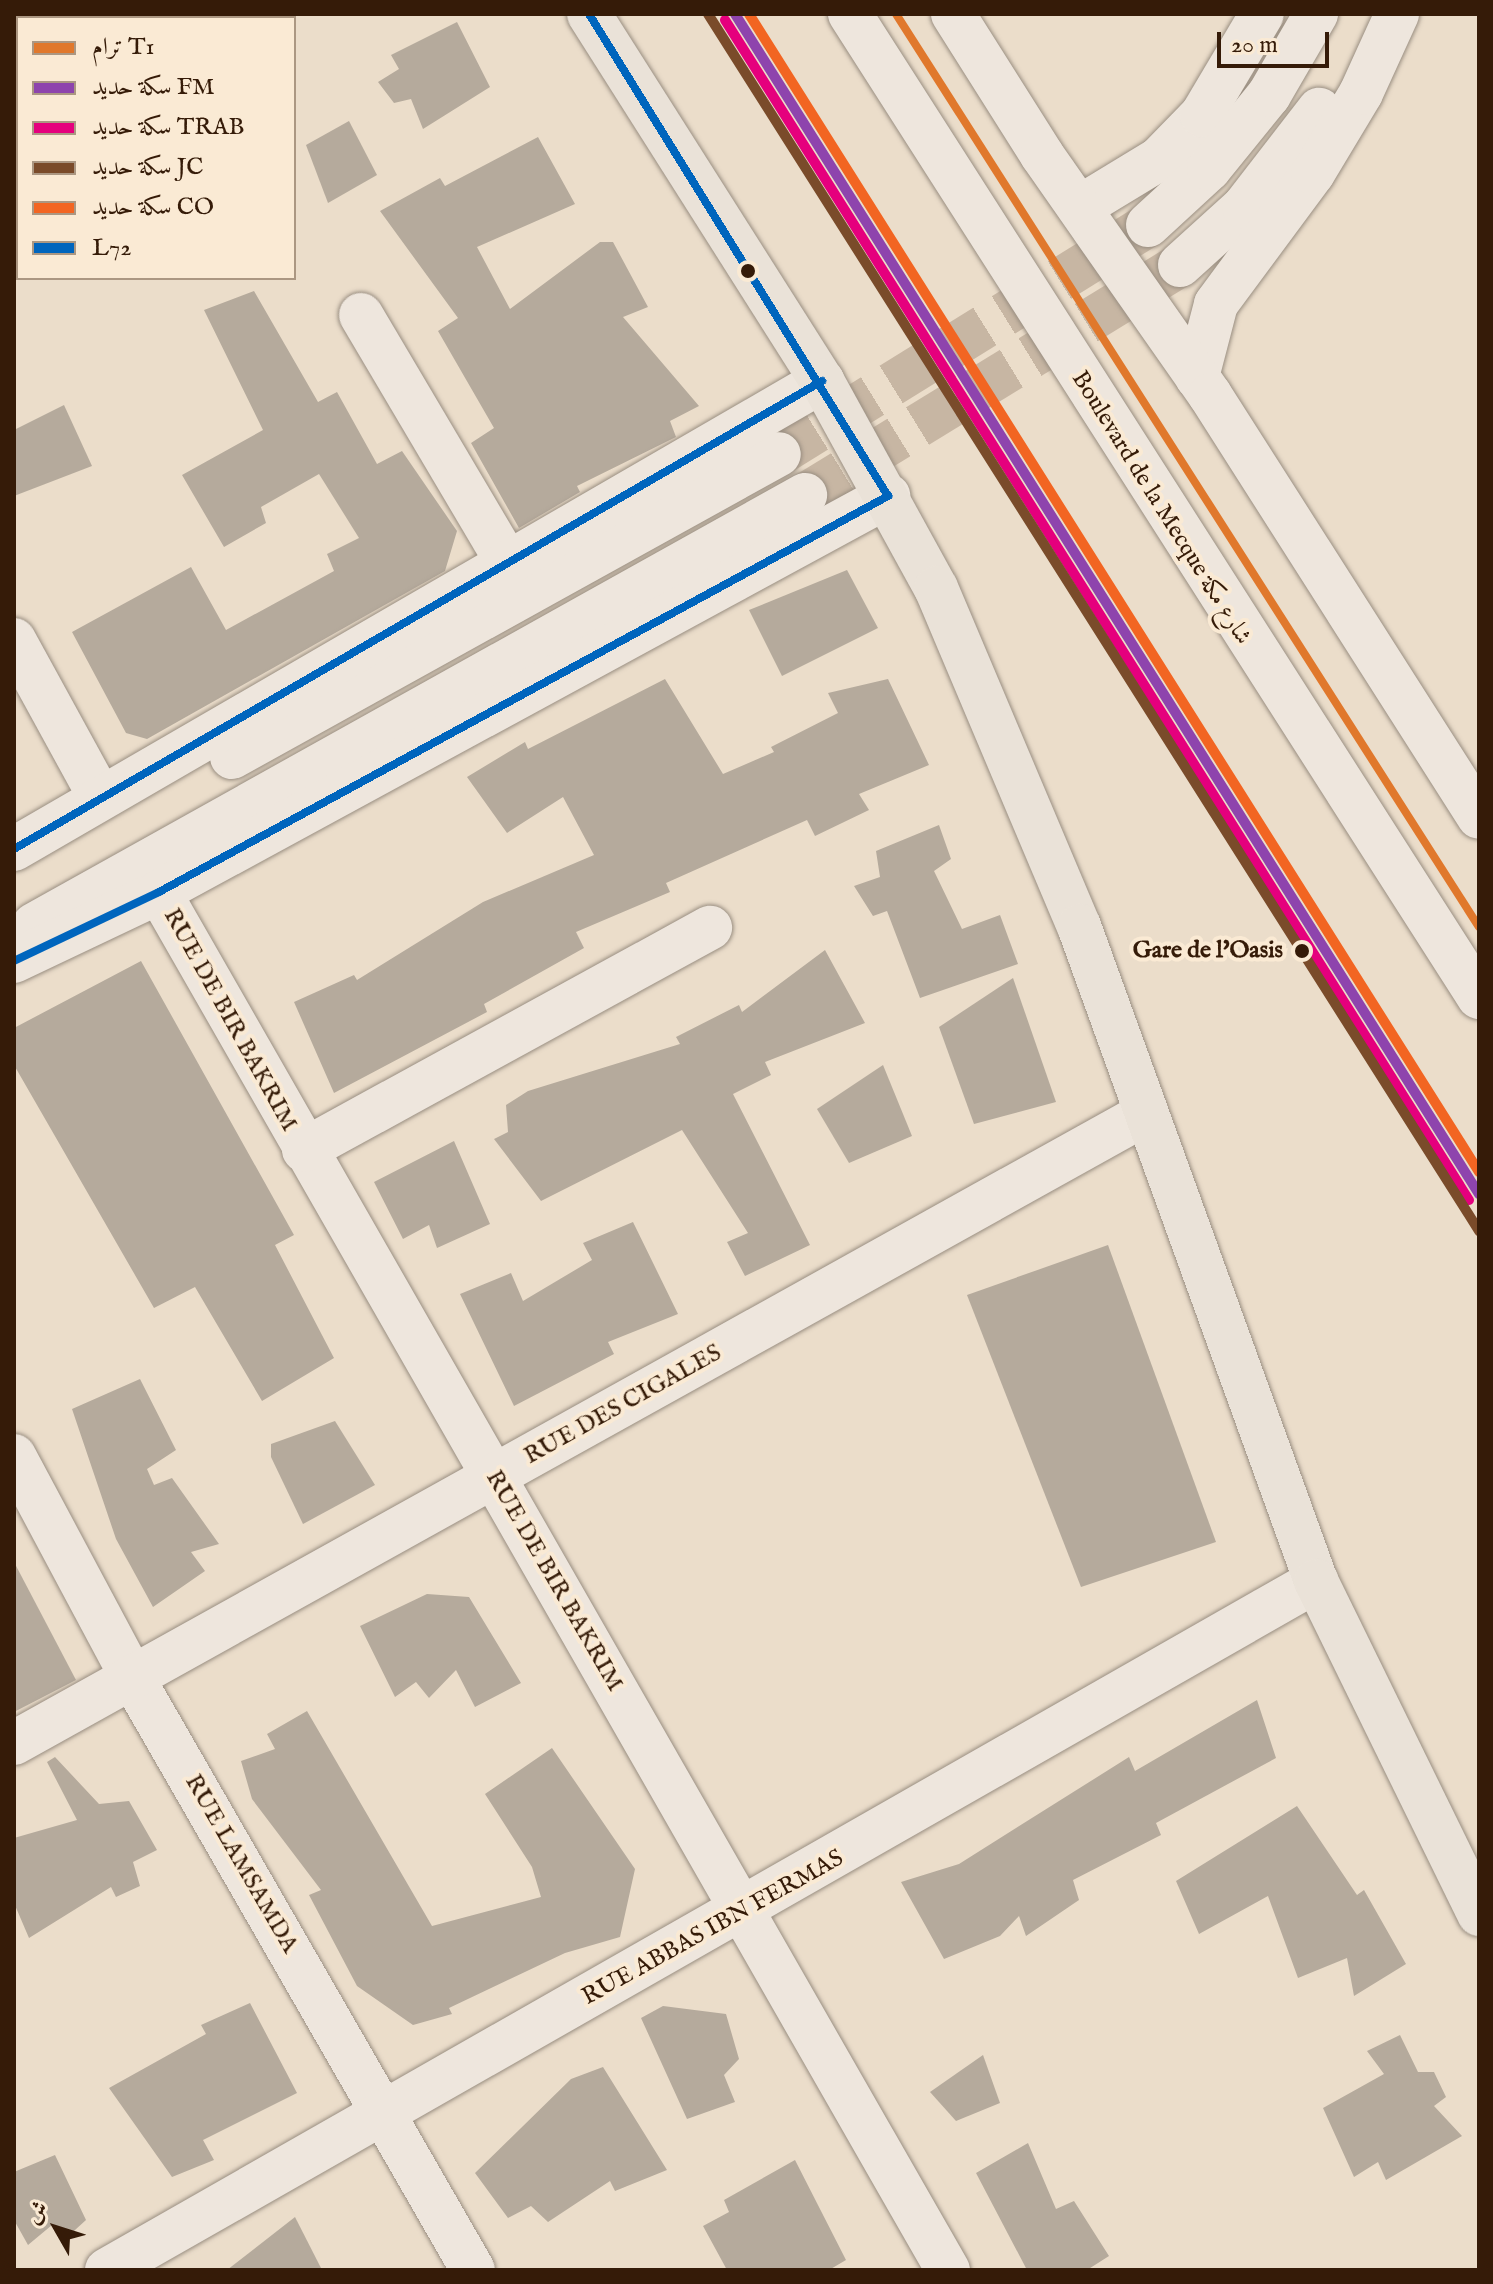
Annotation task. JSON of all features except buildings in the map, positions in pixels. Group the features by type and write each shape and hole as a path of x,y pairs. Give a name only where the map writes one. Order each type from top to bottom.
{"main road":[{"path":"589,14 822,381 888,496 1003,741 1147,1113 1316,1581 1479,1914"}],"street":[{"name":"Boulevard de la Mecque شارع مكة","path":"850,14 1479,997"},
{"path":"953,14 1197,377 1479,817"},
{"path":"1080,207 1159,159 1202,115 1262,14"},
{"path":"1148,225 1209,169 1269,95 1316,14"},
{"path":"1180,265 1244,207 1307,133 1366,14"},
{"path":"1197,377 1216,304 1313,173 1361,93 1397,14"},
{"path":"361,315 509,565"},
{"path":"14,849 822,381"},
{"path":"14,877 779,454"},
{"path":"14,936 805,495"},
{"path":"14,961 42,953 159,892 888,496"},
{"path":"14,640 100,797"},
{"name":"RUE DE BIR BAKRIM","path":"159,892 304,1150 746,1911 948,2270"},
{"path":"304,1150 710,928"},
{"name":"RUE DES CIGALES","path":"14,1743 1147,1113"},
{"name":"RUE LAMSAMDA","path":"14,1456 132,1677 384,2109 473,2270"},
{"name":"RUE ABBAS IBN FERMAS","path":"107,2270 384,2109 746,1911 1316,1581"}],"tunnel":[{"path":"779,454 1148,225"},
{"path":"805,495 1180,265"}],"tram line":[{"name":"T1","path":"896,14 1479,927"}],"rail line":[{"name":"JC","path":"708,14 1479,1231"},
{"name":"FM","path":"735,14 1479,1194"},
{"name":"CO","path":"749,14 1479,1172"},
{"name":"TRAB","path":"725,20 1469,1200"}],"transit line":[{"name":"L72","path":"14,961 159,892 888,496 589,14"},
{"name":"L72","path":"14,849 822,381"}],"place":[{"name":"Gare de l'Oasis","path":"1302,951"}]}
